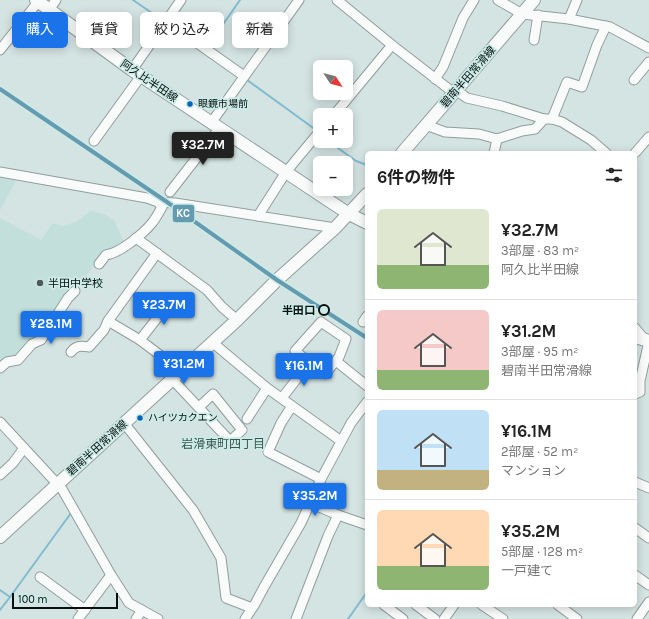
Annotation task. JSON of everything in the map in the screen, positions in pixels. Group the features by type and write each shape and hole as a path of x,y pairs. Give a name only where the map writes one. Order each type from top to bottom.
{"main road":[{"name":"碧南半田常滑線","path":"404,151 534,0"},
{"name":"阿久比半田線","path":"37,1 53,5 137,73 349,214 365,222"},
{"name":"碧南半田常滑線","path":"0,537 237,320 277,280 335,228 365,196"}],"street":[{"path":"172,12 181,0"},
{"path":"182,204 170,194 215,126 244,76 299,0"},
{"path":"337,0 435,79 455,92 467,98 562,122 576,130 596,149"},
{"path":"435,79 443,67 464,18 474,0"},
{"path":"498,0 522,14 569,19 606,26 649,48"},
{"path":"569,19 577,0"},
{"path":"0,50 37,1"},
{"path":"534,40 538,15"},
{"path":"426,125 445,132 479,134 497,139 535,129 548,119 567,82 582,88 597,45 606,26"},
{"path":"340,108 392,45"},
{"path":"94,140 137,73 151,48"},
{"path":"204,48 244,76"},
{"path":"634,80 649,62"},
{"path":"494,151 497,139"},
{"path":"258,216 286,172 313,140"},
{"path":"637,151 648,142"},
{"path":"0,172 147,198 158,202 182,204 335,228"},
{"path":"99,264 106,255 112,254 136,238 152,222 162,207 158,202"},
{"path":"136,238 207,290 222,307 237,320"},
{"path":"71,352 74,347 89,347 104,330 108,321 157,253"},
{"path":"0,368 7,362 18,360 32,344 41,340 68,298 75,291"},
{"path":"140,340 172,299"},
{"path":"108,321 140,340 177,375 199,407 230,441 242,430 214,394 199,407"},
{"path":"321,322 346,339 336,361 325,374 295,351 321,322"},
{"path":"637,331 644,340 640,392 637,393"},
{"path":"212,342 267,388 342,441"},
{"path":"336,361 365,384"},
{"path":"282,398 309,363"},
{"path":"247,419 267,388"},
{"path":"245,619 301,523 321,479 351,423 365,405"},
{"path":"292,406 281,423 268,452 321,479"},
{"path":"0,422 62,489 111,575 129,603 158,619"},
{"path":"124,423 193,510 203,527 221,558 226,598 252,608"},
{"path":"0,475 24,448"},
{"path":"310,502 338,515 365,524"},
{"path":"296,619 328,536 338,515"},
{"path":"637,529 649,538"},
{"path":"78,619 111,575"},
{"path":"637,576 649,585"},
{"path":"40,577 85,610"},
{"path":"637,619 649,602"},
{"path":"387,607 403,619"},
{"path":"419,607 435,619"},
{"path":"444,619 453,607"},
{"path":"485,607 503,619"},
{"path":"561,607 577,619"},
{"path":"136,619 142,610"}],"shaded area":[{"path":"0,176 17,179 0,210"},
{"name":"半田中学校","path":"91,211 104,214 114,220 124,242 112,250 104,251 87,275 72,291 40,337 15,358 0,364 0,218 41,240 53,223 62,226 76,222"}],"waterway":[{"path":"133,0 150,12"},
{"path":"224,23 240,0"},
{"path":"247,80 313,128"},
{"path":"338,148 356,161 365,164"},
{"path":"10,597 71,513"},
{"path":"0,590 10,597 0,610"},
{"path":"348,619 365,595"}],"transit line":[{"name":"KC","path":"0,89 167,202 277,280 365,337"}],"place":[{"name":"眼鏡市場前","path":"190,104"},
{"name":"半田中学校","path":"40,283"},
{"name":"半田口","path":"324,310"},
{"name":"ハイツカクエン","path":"140,418"}],"district":[{"name":"岩滑東町四丁目","path":"223,444"}]}
